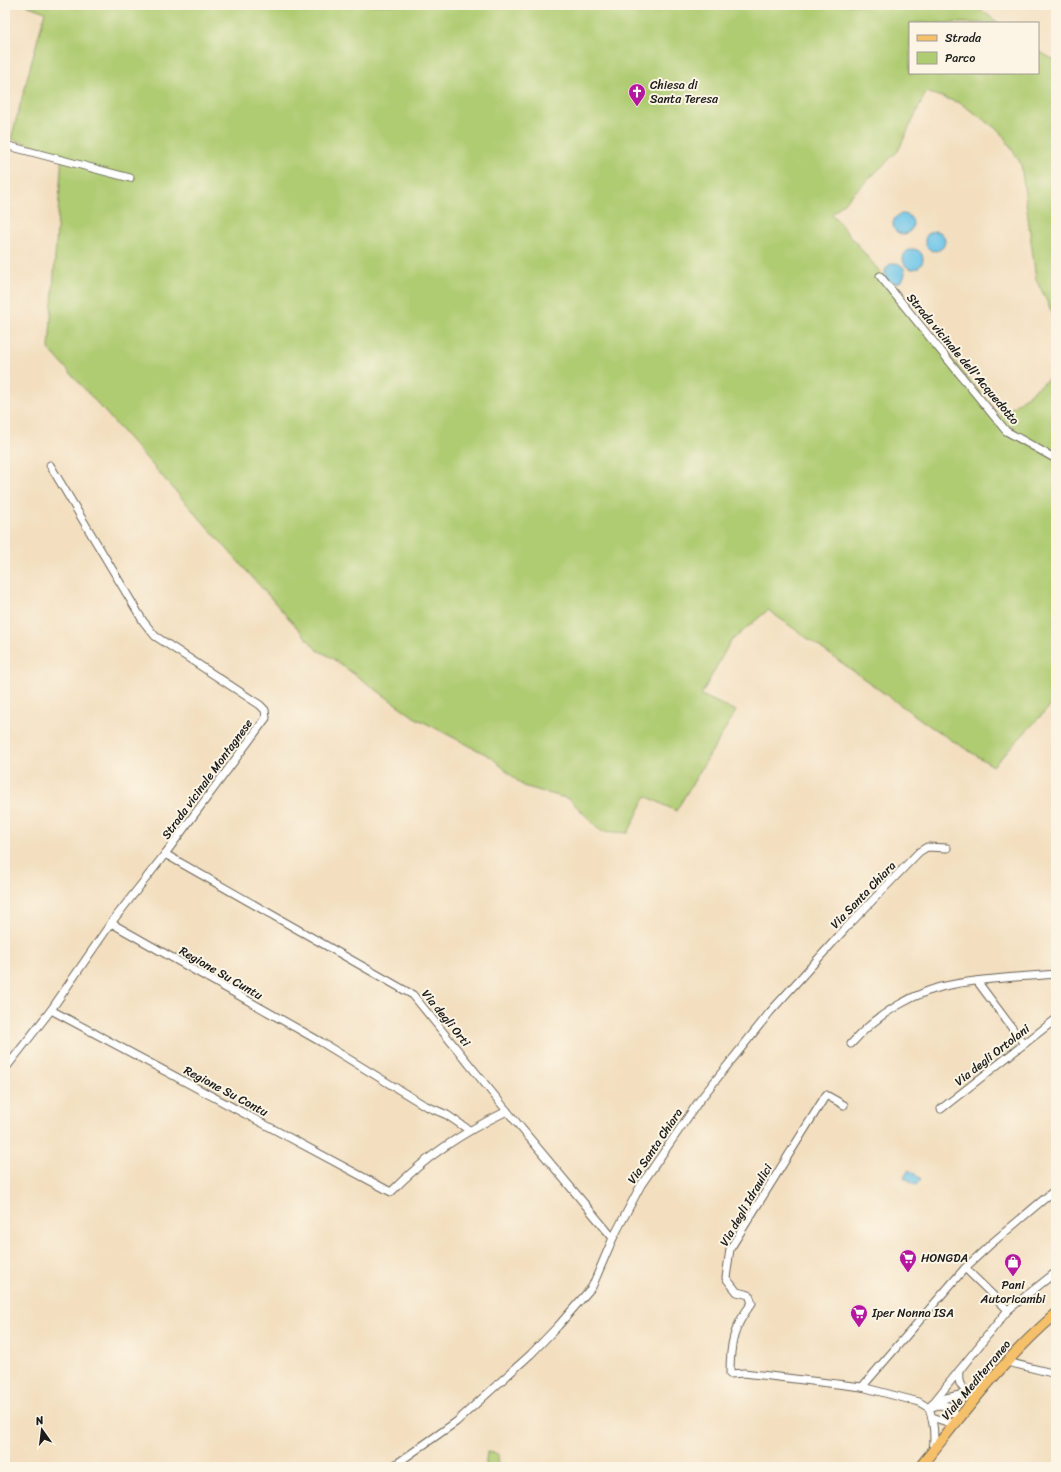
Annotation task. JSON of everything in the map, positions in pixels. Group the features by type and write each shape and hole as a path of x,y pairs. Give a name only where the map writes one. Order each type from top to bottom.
{"main road":[{"name":"Viale Mediterraneo","path":"920,1467 1007,1362 1033,1333 1056,1314"}],"street":[{"path":"5,145 130,178"},
{"name":"Strada vicinale dell'Acquedotto","path":"880,276 1006,431 1056,459"},
{"name":"Strada vicinale Montagnese","path":"5,1069 51,1010 111,923 166,854 266,718 265,710 249,697 155,636 130,602 50,465"},
{"name":"Via Santa Chiara","path":"392,1467 456,1422 558,1326 592,1286 641,1185 671,1140 699,1101 770,1012 845,929 919,852 927,847 947,848"},
{"name":"Via degli Orti","path":"166,854 413,994 507,1112 614,1238"},
{"name":"Regione Su Cuntu","path":"111,923 321,1042 424,1105 469,1130"},
{"path":"851,1044 864,1029 902,1003 934,989 954,984 977,981 1056,974"},
{"path":"977,981 1024,1044"},
{"name":"Regione Su Contu","path":"51,1010 391,1192 414,1168 469,1130"},
{"name":"Via degli Ortolani","path":"941,1109 1056,1019"},
{"name":"Via degli Idraulici","path":"844,1104 826,1095 730,1249 726,1278 736,1292 750,1296 752,1304 740,1318 730,1350 730,1374 744,1373 862,1387 919,1402 929,1408"},
{"path":"469,1130 507,1112"},
{"path":"862,1387 966,1268 992,1243 1056,1189"},
{"path":"966,1268 1008,1310"},
{"path":"929,1408 1008,1310 1056,1272"},
{"path":"1007,1362 1056,1374"},
{"path":"960,1370 958,1382 961,1388 969,1393"},
{"path":"932,1417 947,1422 956,1423 954,1411 949,1406 946,1398 947,1386"},
{"path":"929,1408 946,1398 975,1393 984,1389"},
{"path":"929,1408 939,1405 949,1406"},
{"path":"929,1408 935,1435 933,1451"}],"green space":[{"path":"26,5 974,5 998,22 909,22 909,74 1039,74 1039,52 1056,61 1056,320 1036,279 1021,164 1001,132 960,103 926,92 898,151 832,214 1000,417 1056,373 1056,700 993,766 934,729 768,610 730,642 701,695 736,711 676,811 646,796 628,833 601,831 569,799 523,786 491,757 414,717 329,656 317,650 49,349 62,154 11,139 45,12"},
{"path":"487,1452 499,1454 497,1467 485,1467"}],"water":[{"path":"903,214 910,217 913,224 910,231 903,234 896,231 893,224 896,217"},
{"path":"935,231 942,234 945,241 942,248 935,251 928,248 925,241 928,234"},
{"path":"913,249 920,252 923,259 920,266 913,269 906,266 903,259 906,252"},
{"path":"895,263 902,266 905,273 902,280 895,283 888,280 885,273 888,266"},
{"path":"909,1170 921,1179 916,1185 904,1177"}],"place":[{"name":"Chiesa di Santa Teresa","path":"637,107"},
{"name":"HONGDA","path":"908,1273"},
{"name":"Pani Autoricambi","path":"1013,1277"},
{"name":"Iper Nonna ISA","path":"859,1328"}]}
